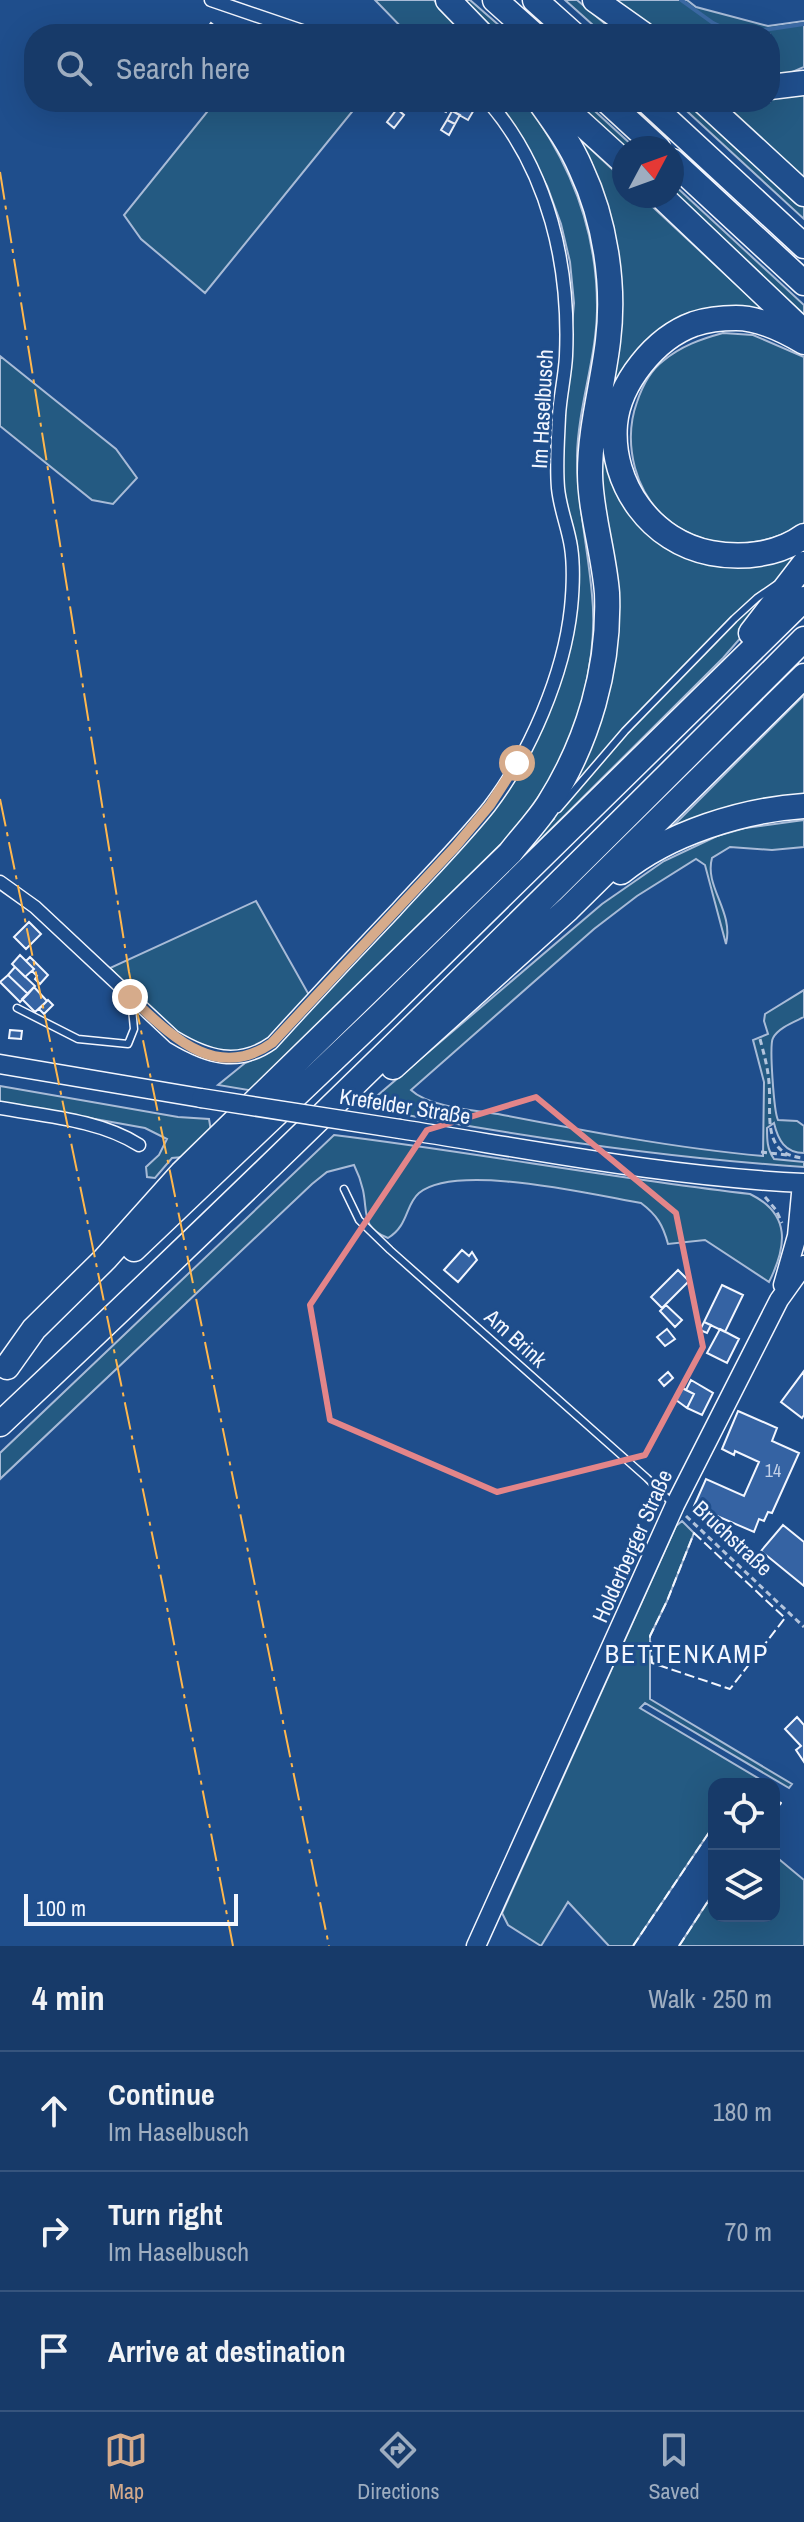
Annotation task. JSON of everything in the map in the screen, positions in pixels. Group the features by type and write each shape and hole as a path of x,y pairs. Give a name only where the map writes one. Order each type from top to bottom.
{"highway":[{"path":"448,0 471,24"},
{"path":"495,0 522,24"},
{"path":"535,0 562,24"},
{"path":"583,0 613,24"},
{"path":"595,0 629,24"},
{"path":"780,86 804,83"},
{"path":"4,1370 34,1329 105,1259 182,1173 510,853 547,807 584,734 597,695 605,645 607,593 590,475 592,440 609,337 609,284 594,201 581,168 547,112"},
{"path":"569,112 612,151"},
{"path":"619,112 645,136"},
{"path":"659,112 804,246"},
{"path":"715,112 804,194"},
{"path":"684,172 804,283"},
{"path":"674,208 804,332"},
{"path":"804,342 770,324 738,318 695,324 666,339 643,362 623,394 615,424 622,476 634,501 650,522 671,539 696,550 742,557 794,544 804,536"},
{"path":"660,742 755,629 803,565"},
{"path":"4,1370 259,1132 804,599"},
{"path":"0,1424 222,1215 804,639"},
{"path":"222,1215 479,992 610,869 804,676"},
{"path":"479,992 540,945 598,891 641,859 706,826 752,813 804,806"}],"main road":[{"name":"Krefelder Straße","path":"0,1064 617,1162 803,1183"},
{"name":"Holderberger Straße","path":"779,1300 797,1236 803,1183"},
{"name":"Holderberger Straße","path":"476,1946 675,1505 779,1300 804,1265"}],"street":[{"path":"211,0 282,24"},
{"name":"Im Haselbusch","path":"0,882 35,907 174,1037 196,1051 218,1056 257,1054 272,1043 455,847 490,805 517,763 544,708 560,660 571,610 573,574 571,547 558,488 559,410 566,358 566,298 561,253 547,205 527,161 497,112"},
{"path":"0,1108 123,1134 139,1145"}],"lane":[{"path":"510,853 557,810 625,731 734,619 803,565"},
{"path":"17,1008 78,1039 128,1044 134,1029 130,997"},
{"name":"Am Brink","path":"344,1189 359,1220 390,1250 675,1505"}],"path":[{"path":"760,1039 769,1081 772,1139 787,1155"},
{"path":"761,1152 804,1158"},
{"path":"765,1181 765,1199 776,1210 784,1230"},
{"name":"Bruchstraße","path":"675,1505 804,1627"}],"highlighted area":[{"path":"536,1097 676,1213 703,1347 645,1455 497,1492 330,1420 310,1305 427,1130"}],"shaded area":[{"path":"375,0 434,0 456,24 398,24"},
{"path":"461,0 470,0 498,24 486,24"},
{"path":"565,0 577,0 605,24 592,24"},
{"path":"608,0 687,0 696,7 760,24 641,24"},
{"path":"804,21 804,67 780,74 780,24"},
{"path":"804,90 804,179 730,112 780,112 780,93"},
{"path":"207,112 352,112 205,293 141,239 124,215"},
{"path":"502,112 532,112 556,150 579,200 593,254 596,282 596,329 577,456 593,617 590,665 579,712 552,776 505,840 254,1091 218,1085 281,1040 508,789 573,623 560,460 574,303 570,262 547,186"},
{"path":"580,112 596,112 622,136 612,138"},
{"path":"688,112 705,112 804,204 804,219"},
{"path":"568,128 612,169 612,208 654,208 770,316 730,312 643,354 610,450 668,544 790,557 796,564 751,626 723,658 528,852 525,848 554,819 549,814 603,695 597,474 616,337"},
{"path":"684,194 804,305 804,322 684,207"},
{"path":"723,333 753,335 804,357 804,523 780,535 754,542 729,543 704,539 681,529 662,514 646,494 635,468 632,451 634,410 654,370 684,347"},
{"path":"0,356 116,449 137,478 113,504 92,500 0,426"},
{"path":"804,695 804,801 658,841"},
{"path":"804,820 804,847 772,850 730,847 712,858 712,879 726,921 726,944 705,865 696,859 637,896 594,929 411,1090 419,1096 452,1107 663,1144 763,1156 764,1082 753,1040 768,1034 765,1014 804,990 804,1017 775,1034 772,1053 776,1114 778,1120 797,1121 804,1126 804,1153 792,1151 783,1144 774,1123 767,1128 767,1140 774,1159 804,1162 804,1167 583,1144 364,1107 602,904 664,861 717,836 745,828"},
{"path":"256,901 309,995 257,1047 238,1052 215,1051 184,1039 160,1020 110,968"},
{"path":"0,1086 178,1117 209,1119 211,1131 183,1157 172,1158 155,1178 147,1177 146,1167 159,1155 167,1139 145,1128 0,1102"},
{"path":"334,1135 750,1194 773,1211 779,1221 782,1244 779,1256 769,1282 705,1240 668,1244 659,1221 641,1203 493,1180 437,1184 419,1193 400,1227 388,1238 370,1224 354,1165 327,1172 0,1479 0,1453"},
{"path":"682,1521 694,1533 650,1636 650,1699 792,1784 789,1788 780,1783 780,1778 772,1778 645,1703 640,1708 758,1778 708,1778 708,1834 633,1946 609,1946 568,1902 541,1946 508,1925 502,1913 676,1526"},
{"path":"780,1860 804,1880 804,1946 679,1946 708,1901 708,1922 780,1922"}],"building":[{"path":"395,112 404,115 394,128 387,122"},
{"path":"451,112 460,115 455,124 447,120"},
{"path":"454,112 473,112 468,120"},
{"path":"447,120 455,124 449,135 441,130"},
{"path":"29,922 41,934 26,949 14,937"},
{"path":"20,955 34,969 25,977 12,964"},
{"path":"30,957 48,975 40,984 35,979 34,969 26,961"},
{"path":"15,967 35,986 28,994 8,975"},
{"path":"8,975 28,994 20,1002 0,982"},
{"path":"34,987 47,1001 35,1012 22,999"},
{"path":"48,1000 53,1005 44,1014 39,1009"},
{"path":"10,1030 22,1031 21,1039 9,1038"},
{"path":"462,1250 469,1256 472,1252 477,1260 458,1282 444,1270"},
{"path":"678,1270 689,1281 662,1308 651,1297"},
{"path":"722,1285 743,1295 725,1332 704,1322"},
{"path":"666,1305 682,1320 675,1327 660,1311"},
{"path":"704,1322 711,1325 707,1333 700,1330"},
{"path":"667,1329 675,1339 665,1346 657,1337"},
{"path":"720,1329 739,1339 727,1363 707,1353"},
{"path":"804,1371 804,1415 802,1418 781,1402"},
{"path":"668,1372 673,1378 664,1386 659,1380"},
{"path":"691,1380 713,1393 702,1415 687,1408 694,1394 686,1390"},
{"path":"682,1388 694,1394 687,1408 676,1400"},
{"path":"738,1411 777,1428 772,1441 799,1453 772,1513 768,1512 764,1521 759,1519 754,1532 694,1506 706,1479 744,1496 759,1462 735,1451 734,1455 722,1449"},
{"path":"783,1525 804,1542 804,1586 761,1551"},
{"path":"797,1717 804,1725 804,1762 796,1750 801,1746 785,1729"}],"waterway":[{"path":"681,0 715,24"},
{"path":"780,28 804,24"}],"fence":[{"path":"694,1533 785,1618 730,1689 652,1663 650,1636 694,1533"},
{"path":"633,1946 708,1834"},
{"path":"679,1946 708,1901"}],"power":[{"path":"0,172 129,972 329,1946"},
{"path":"0,799 163,1587 233,1946"}],"district":[{"name":"BETTENKAMP","path":"687,1654"}],"route":[{"path":"130,997 174,1037 196,1051 236,1057 257,1054 272,1043 455,847 490,805 517,763"}]}
